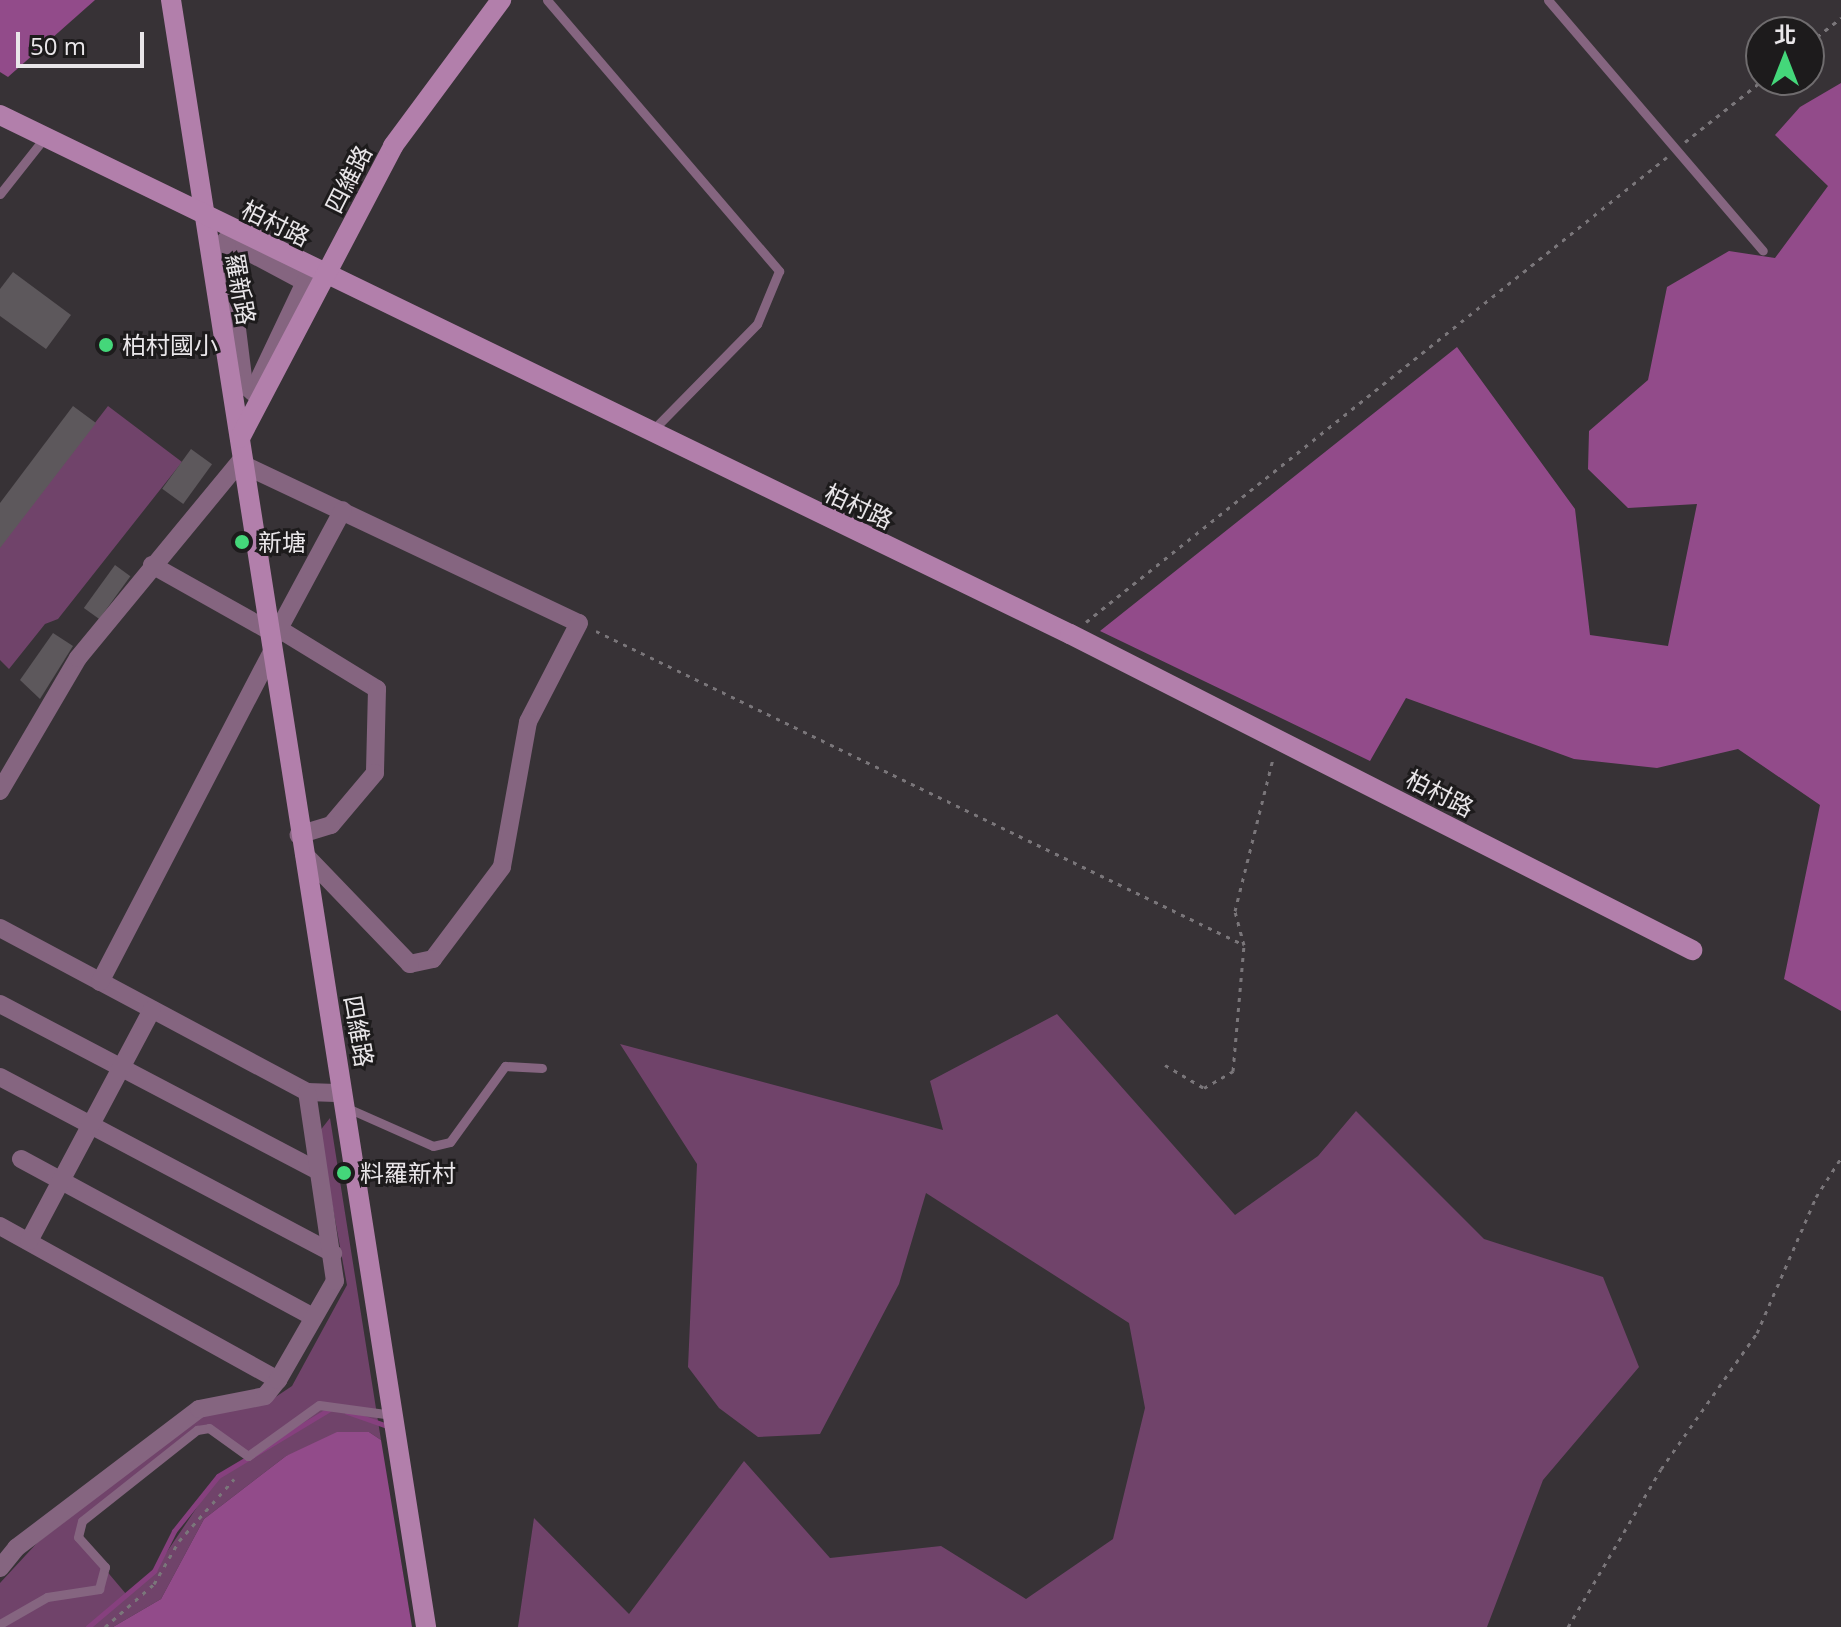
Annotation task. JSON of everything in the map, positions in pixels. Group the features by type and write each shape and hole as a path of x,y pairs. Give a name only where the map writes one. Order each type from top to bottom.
{"street":[{"name":"羅新路","path":"171,0 202,215 242,451"},
{"name":"四維路","path":"426,1627 344,1100 300,843 242,451 393,146 501,0"},
{"name":"柏村路","path":"0,115 649,435 1070,634 1692,950"},
{"path":"226,240 305,282 253,392 244,385 226,240"},
{"path":"0,791 50,699 152,565 242,451 343,510 579,623 528,722 502,867 433,959 410,964 300,843 331,825 375,773 377,689 272,639 152,565"},
{"path":"100,982 272,639 343,510"},
{"path":"0,928 307,1092 344,1100"},
{"path":"0,1004 318,1171"},
{"path":"29,1241 152,1010"},
{"path":"0,1077 333,1253"},
{"path":"0,1568 8,1543 199,1409 265,1396 278,1380 335,1281 307,1092"},
{"path":"21,1159 313,1317"},
{"path":"0,1226 278,1380"}],"lane":[{"path":"547,0 779,271 757,324 649,435"},
{"path":"1548,0 1763,251"},
{"path":"0,194 45,137"},
{"path":"344,1100 433,1146 450,1142 505,1066 542,1068"},
{"path":"0,1624 47,1597 99,1589 105,1567 78,1537 82,1521 197,1430 209,1428 248,1456 319,1405 392,1415"}],"path":[{"path":"1825,30 1841,18"},
{"path":"1070,634 1745,94"},
{"path":"579,623 1244,945"},
{"path":"1165,1065 1204,1088 1233,1071 1244,945 1235,911 1279,740"},
{"path":"1568,1627 1661,1469 1757,1333 1816,1197 1841,1158"},
{"path":"105,1627 154,1584 179,1541 234,1479"}],"shaded area":[{"path":"0,0 95,0 8,77 0,72"},
{"path":"1841,83 1841,1011 1784,979 1820,805 1738,749 1657,768 1574,759 1406,698 1370,761 1100,631 1457,347 1575,509 1590,635 1668,646 1697,504 1628,508 1588,469 1589,431 1648,380 1667,287 1729,251 1775,258 1828,186 1775,135 1800,107 1819,96 1825,96 1825,92"},
{"path":"108,406 182,462 58,619 45,624 9,669 0,660 0,546"},
{"path":"1057,1014 1235,1215 1318,1156 1356,1111 1484,1239 1603,1277 1639,1367 1543,1480 1487,1627 518,1627 534,1518 629,1614 744,1461 830,1558 941,1546 1026,1599 1113,1539 1145,1408 1129,1323 926,1193 899,1284 820,1434 758,1437 719,1408 688,1367 697,1164 620,1044 943,1130 930,1081"},
{"path":"330,1118 381,1440 369,1432 286,1456 204,1519 161,1599 113,1627 0,1627 0,1583 37,1543 205,1413 271,1400 292,1386 347,1285 319,1132","holes":["209,1428 251,1459 218,1476 154,1571 126,1594 78,1537 82,1521 197,1430"]},
{"path":"337,1432 369,1432 381,1440 412,1627 113,1627 161,1599 204,1519 286,1456"}],"building":[{"path":"13,272 71,315 46,349 0,316 0,289"},
{"path":"73,406 96,423 0,548 0,503"},
{"path":"191,449 212,464 183,504 162,489"},
{"path":"115,565 130,576 99,619 84,608"},
{"path":"53,633 73,646 40,699 20,680"}],"waterway":[{"path":"88,1627 154,1571 174,1531 218,1476 330,1409"},
{"path":"347,1412 390,1427"}],"place":[{"name":"柏村國小","path":"106,345"},
{"name":"新塘","path":"242,542"},
{"name":"料羅新村","path":"344,1173"}]}
